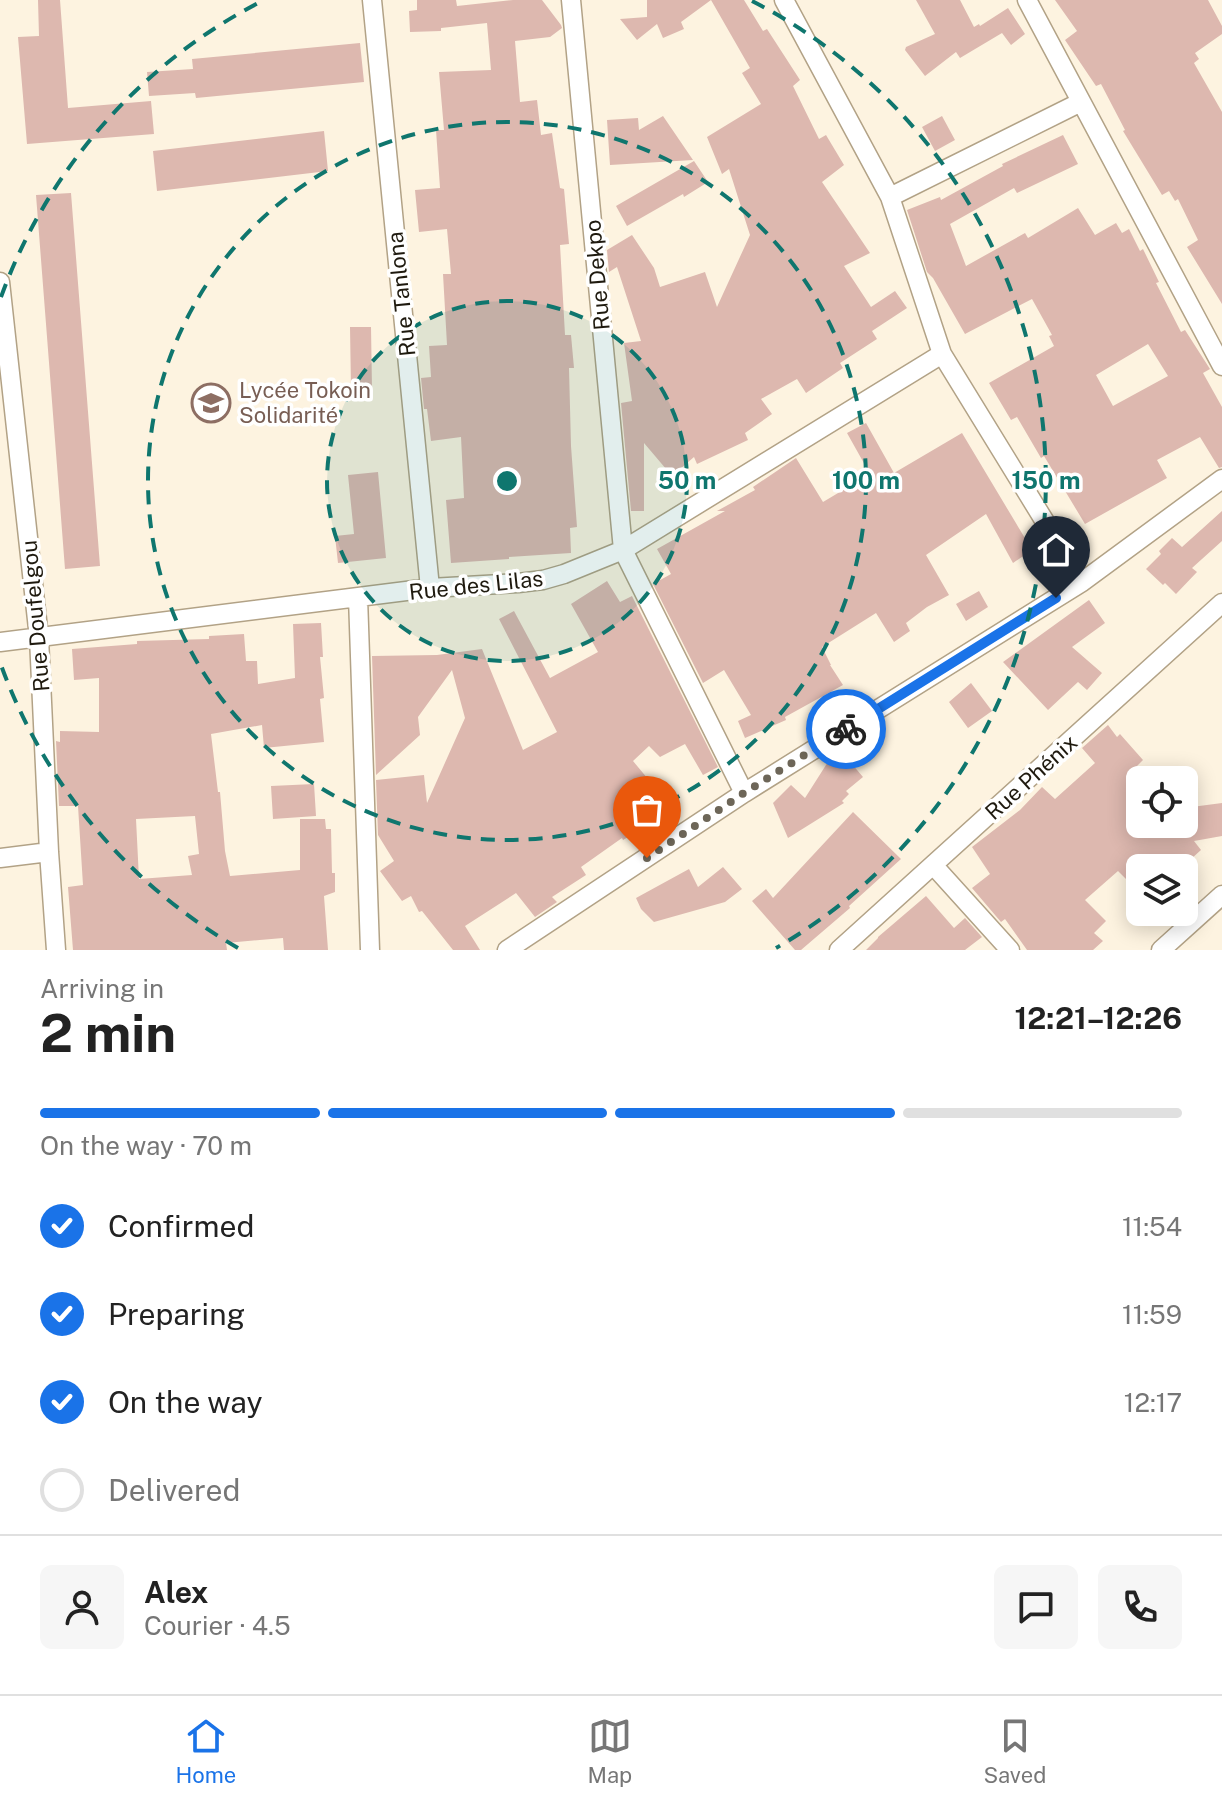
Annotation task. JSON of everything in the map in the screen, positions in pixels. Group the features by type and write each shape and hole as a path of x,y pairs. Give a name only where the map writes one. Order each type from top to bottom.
{"street":[{"name":"Rue Tanlona","path":"372,0 430,588"},
{"name":"Rue Dekpo","path":"571,0 623,550"},
{"path":"784,0 890,197 942,354 1082,582"},
{"path":"1027,0 1222,366"},
{"path":"890,197 1081,102"},
{"name":"Rue Doufelgou","path":"0,282 39,638 56,950"},
{"name":"Rue des Lilas","path":"0,642 430,588 543,580 564,574 623,550 942,354"},
{"path":"507,950 744,793 1082,582 1222,479"},
{"path":"623,550 744,793"},
{"path":"358,597 370,950"},
{"name":"Rue Phénix","path":"839,950 1222,603"},
{"path":"0,858 49,852"},
{"path":"934,866 1010,950"},
{"path":"1161,950 1222,895"}],"building":[{"path":"38,0 60,0 68,108 151,101 154,134 27,144 18,37 39,36"},
{"path":"417,0 456,0 457,6 542,0 562,28 550,37 515,41 520,102 537,100 541,135 552,133 560,188 564,189 569,244 560,245 565,335 571,335 574,368 569,368 577,527 570,528 571,553 451,563 446,500 464,498 461,437 431,441 421,378 431,377 429,346 447,345 443,274 451,274 447,229 419,232 415,190 440,188 436,130 444,130 439,72 491,70 487,23 441,28 441,31 410,32 409,11 417,10"},
{"path":"647,0 711,0 681,22 684,29 663,38 657,24 637,40 620,19 647,17"},
{"path":"711,0 744,0 800,80 793,86 819,139 826,135 844,165 822,182 870,253 844,266 871,307 895,291 907,308 872,331 877,339 840,363 843,368 806,393 797,379 761,399 772,414 745,433 748,440 697,464 694,457 672,476 644,443 644,511 631,511 621,403 632,401 624,343 641,341 617,267 609,272 607,250 632,235 654,268 660,287 705,272 717,307 750,235 729,169 722,174 707,137 761,104 742,73 750,68"},
{"path":"916,0 960,0 974,27 1008,8 1025,34 1011,45 1002,33 960,58 956,52 925,76 905,50 935,34"},
{"path":"1055,0 1208,0 1222,26 1222,34 1195,53 1199,59 1194,63 1222,112 1222,304 1187,247 1198,240 1178,199 1175,201 1169,191 1162,195 1123,131 1101,84 1096,86 1065,40 1077,31"},
{"path":"360,43 364,82 196,98 195,93 149,96 147,72 193,69 192,59"},
{"path":"663,116 693,160 610,165 607,120 638,118 639,130"},
{"path":"942,116 955,140 935,151 922,127"},
{"path":"324,131 328,171 157,191 153,151"},
{"path":"1063,135 1078,164 1017,193 1014,188 950,224 966,266 1025,233 1028,238 1078,208 1095,235 1116,223 1122,233 1129,229 1140,251 1143,249 1181,332 1185,330 1210,369 1203,373 1222,407 1222,467 1219,468 1200,437 1157,460 1167,478 1085,524 1044,456 1041,458 1017,417 1011,420 989,383 1054,346 1049,336 1052,335 1032,299 965,334 927,272 907,210 940,197 941,200 1002,164","holes":["1148,344 1168,376 1113,406 1096,375"]},
{"path":"694,161 708,182 627,226 616,206"},
{"path":"71,193 100,566 65,569 36,195"},
{"path":"350,327 371,327 372,389 351,389"},
{"path":"866,423 894,473 962,433 1032,550 1013,563 986,514 926,555 949,595 906,623 910,631 894,642 876,613 822,647 843,685 785,717 786,720 745,738 738,721 751,715 724,670 703,683 653,584 671,574 657,549 725,511 717,511 755,490 753,487 796,458 823,502 870,474 847,433"},
{"path":"378,472 386,558 338,563 335,536 354,534 348,475"},
{"path":"1222,511 1222,541 1192,568 1197,572 1176,594 1146,569 1172,538 1182,547"},
{"path":"607,581 620,602 632,596 718,767 703,775 685,744 660,757 649,746 633,761 668,803 633,818 640,830 622,838 581,867 586,875 552,897 557,902 535,917 516,893 465,926 480,950 453,950 422,911 419,912 411,896 402,901 380,871 394,861 378,835 376,780 424,775 427,803 465,718 452,670 418,717 420,735 376,775 372,656 437,655 482,649 523,750 557,732 499,619 514,611 550,678 598,652 571,604"},
{"path":"979,591 988,607 966,621 956,604"},
{"path":"1089,600 1105,623 1072,647 1102,673 1087,690 1078,682 1048,710 1003,662"},
{"path":"321,623 324,698 320,699 324,742 264,748 262,725 211,734 230,876 300,870 300,819 325,819 326,829 331,829 335,892 324,896 328,950 284,950 283,938 226,943 227,950 73,950 68,887 83,885 78,806 59,806 56,741 60,742 60,731 99,732 99,678 74,680 72,649 244,634 246,661 257,661 258,684 295,678 293,624","holes":["195,816 199,854 188,856 192,875 139,879 136,819"]},
{"path":"971,683 992,711 968,728 949,702"},
{"path":"1108,725 1143,760 1137,766 1126,766 1126,838 1198,838 1198,806 1222,803 1222,836 1194,841 1201,850 1197,854 1126,854 1126,879 1118,871 1085,900 1106,921 1094,933 1103,941 1093,950 1027,950 1005,919 1001,922 972,888 990,874 972,847 1020,810 1042,787 1055,799 1095,763 1082,748"},
{"path":"840,750 863,777 846,791 849,794 842,801 844,803 788,838 773,803 791,785 805,798 833,754"},
{"path":"314,784 316,816 273,819 271,786"},
{"path":"853,812 901,859 850,908 801,950 795,950 752,901 766,889 773,898"},
{"path":"723,867 742,889 725,902 654,922 641,909 636,898 689,869 698,887"},
{"path":"926,896 954,928 965,918 982,937 965,950 866,950 878,937"}],"way so far":[{"path":"647,858 846,729"}],"place":[{"name":"Lycée Tokoin Solidarité","path":"211,403"}],"route":[{"path":"846,729 1056,598"}]}
